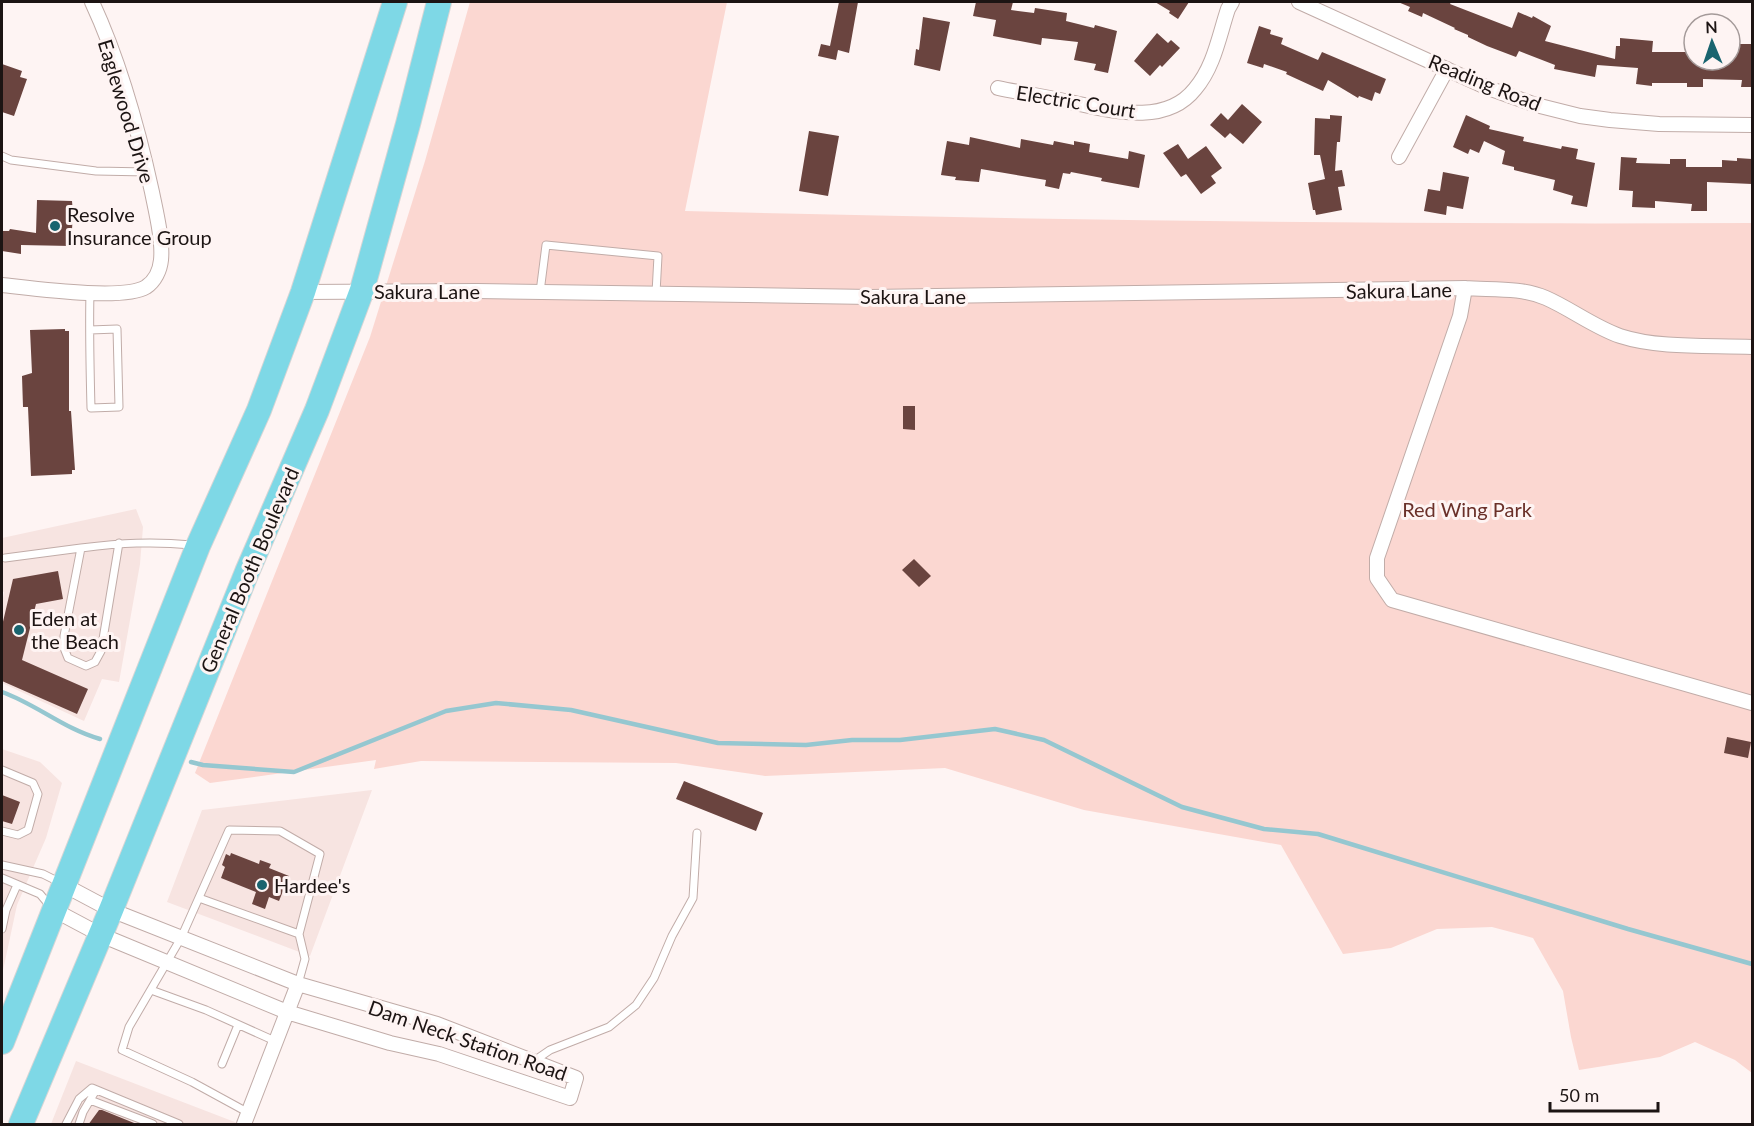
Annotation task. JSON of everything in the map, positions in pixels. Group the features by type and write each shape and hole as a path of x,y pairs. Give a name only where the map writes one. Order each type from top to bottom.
{"highway":[{"path":"2,1042 9,1006 54,910 198,546 259,410 303,292 395,2"},
{"name":"General Booth Boulevard","path":"21,1125 111,910 247,572 317,410 362,290 439,2"}],"street":[{"name":"Eaglewood Drive","path":"2,285 90,292 132,292 146,286 156,277 161,260 158,221 141,142 122,80 92,2"},
{"name":"Electric Court","path":"998,88 1128,113 1151,112 1173,106 1195,91 1210,66 1232,2"},
{"name":"Reading Road","path":"1299,2 1488,88 1536,105 1580,116 1659,124 1752,125"},
{"path":"1399,157 1447,69"},
{"name":"Sakura Lane","path":"303,292 362,290 871,297 1465,288 1526,291 1546,298 1581,318 1620,336 1656,343 1752,347"},
{"name":"Sakura Lane","path":"1465,288 1460,316 1377,558 1377,578 1392,600 1752,703"},
{"name":"Dam Neck Station Road","path":"54,910 100,935 286,1012 390,1043 439,1054 570,1098 576,1078 437,1024 298,984 111,910 64,885"},
{"path":"245,1118 298,984"}],"lane":[{"path":"2,156 11,160 96,171 147,172"},
{"path":"540,292 546,245 658,256 656,293"},
{"path":"90,292 90,330 91,408 118,407 117,330 90,330"},
{"path":"5,558 119,543 156,541 198,546"},
{"path":"81,548 64,636 64,648 68,658 87,666 95,662 101,651 119,543"},
{"path":"2,770 33,783 38,794 28,830 18,835 2,831"},
{"path":"245,1118 192,1082 122,1050 129,1027 181,938 229,830 280,831 320,854 299,934 305,959 298,984"},
{"path":"534,1061 550,1050 609,1027 636,1005 654,978 672,936 693,898 697,832"},
{"path":"2,865 43,873 64,885"},
{"path":"2,878 40,894 54,910"},
{"path":"2,928 4,909 17,885"},
{"path":"199,898 299,934"},
{"path":"151,990 275,1041"},
{"path":"222,1064 238,1024"},
{"path":"79,1125 94,1089"},
{"path":"66,1125 79,1099 94,1089"},
{"path":"94,1089 179,1125"},
{"path":"90,1100 153,1125"}],"shaded area":[{"path":"136,509 143,527 140,564 119,682 102,679 84,721 2,683 4,592 2,591 2,538"},
{"path":"2,749 40,762 62,783 46,838 17,905 2,975"},
{"path":"372,790 310,956 167,902 202,810"},
{"path":"76,1061 240,1124 51,1124"}],"green space":[{"name":"Red Wing Park","path":"470,2 727,2 685,211 1219,221 1752,223 1752,1073 1735,1060 1695,1042 1660,1057 1579,1070 1563,991 1533,938 1492,927 1437,929 1391,948 1343,954 1281,845 1084,810 945,768 765,776 676,763 421,761 374,769 376,760 210,783 195,773 370,337 425,161"}],"building":[{"path":"839,2 858,2 849,53 838,50 836,60 818,56 821,44 830,46"},
{"path":"976,2 1013,2 1011,10 1034,13 1035,8 1067,13 1066,21 1117,31 1108,73 1094,70 1096,64 1074,60 1078,42 1042,38 1041,45 993,36 996,20 973,16"},
{"path":"1155,2 1189,2 1178,19"},
{"path":"1398,2 1451,2 1450,4 1512,28 1518,12 1532,18 1533,16 1551,26 1545,41 1615,59 1616,46 1620,46 1620,38 1653,41 1652,52 1682,52 1682,72 1742,72 1742,44 1752,44 1752,87 1741,87 1742,80 1703,79 1703,87 1687,87 1687,83 1652,83 1652,86 1636,84 1638,68 1597,65 1595,77 1554,69 1555,65 1519,51 1516,57 1487,46 1423,13 1422,17 1408,11 1410,7"},
{"path":"923,17 950,22 940,71 914,65 916,49 919,50"},
{"path":"1259,26 1271,30 1270,34 1283,38 1281,44 1318,60 1322,52 1386,79 1380,94 1375,92 1372,101 1359,96 1358,98 1328,80 1323,91 1286,74 1287,72 1264,64 1263,68 1247,63"},
{"path":"1157,33 1168,43 1171,40 1180,48 1150,76 1134,61"},
{"path":"2,64 22,71 20,77 27,79 14,116 2,112"},
{"path":"1242,104 1262,122 1243,144 1230,133 1225,138 1210,125 1221,113 1228,120"},
{"path":"1330,115 1342,116 1335,171 1342,170 1345,186 1338,187 1342,210 1316,215 1308,183 1325,179 1320,155 1314,155 1315,118 1330,119"},
{"path":"1466,115 1490,126 1489,129 1524,137 1523,141 1561,149 1562,146 1578,149 1576,159 1595,163 1587,207 1571,204 1573,196 1553,190 1555,180 1514,170 1514,167 1502,164 1505,151 1484,141 1479,153 1470,149 1468,154 1453,147"},
{"path":"809,131 839,136 828,196 799,191"},
{"path":"970,137 1020,148 1021,139 1053,145 1054,141 1074,145 1074,141 1090,144 1089,152 1128,159 1129,151 1145,155 1139,188 1101,181 1102,178 1071,172 1070,174 1063,173 1059,189 1045,186 1046,180 981,169 979,182 955,180 956,177 941,175 947,141 969,145"},
{"path":"1178,144 1188,159 1206,146 1222,168 1211,176 1216,183 1201,194 1186,174 1181,177 1163,153"},
{"path":"1621,157 1637,158 1636,163 1670,164 1670,159 1686,159 1686,167 1722,167 1722,160 1752,159 1752,184 1707,182 1707,211 1691,211 1692,204 1655,201 1655,208 1632,207 1633,191 1619,190"},
{"path":"1443,172 1469,177 1463,209 1447,206 1446,215 1424,211 1428,189 1440,191"},
{"path":"37,200 72,201 71,246 21,245 21,254 2,251 2,231 10,229 36,233"},
{"path":"65,329 69,331 69,411 71,411 75,470 72,470 72,474 31,476 28,407 23,407 22,376 32,373 30,330"},
{"path":"903,406 915,406 915,430 903,429"},
{"path":"914,559 931,576 919,587 902,570"},
{"path":"58,571 63,599 36,604 22,660 88,689 77,714 2,681 2,626 13,579"},
{"path":"1727,737 1751,742 1748,758 1724,753"},
{"path":"684,781 763,813 756,831 676,799"},
{"path":"2,795 20,802 12,824 2,821"},
{"name":"Hardee's","path":"231,853 259,864 260,860 271,864 269,868 289,876 279,901 269,897 265,909 252,904 256,892 221,878 226,854 230,856"},
{"path":"99,1110 102,1110 139,1125 88,1125"}],"waterway":[{"path":"2,692 74,729 100,739"},
{"path":"191,762 203,765 294,772 446,711 496,703 571,710 718,743 806,745 852,740 900,740 995,729 1044,740 1182,807 1264,829 1318,834 1628,929 1752,964"}],"place":[{"name":"Resolve Insurance Group","path":"55,226"},
{"name":"Eden at the Beach","path":"19,630"},
{"name":"Hardee's","path":"262,885"}]}
